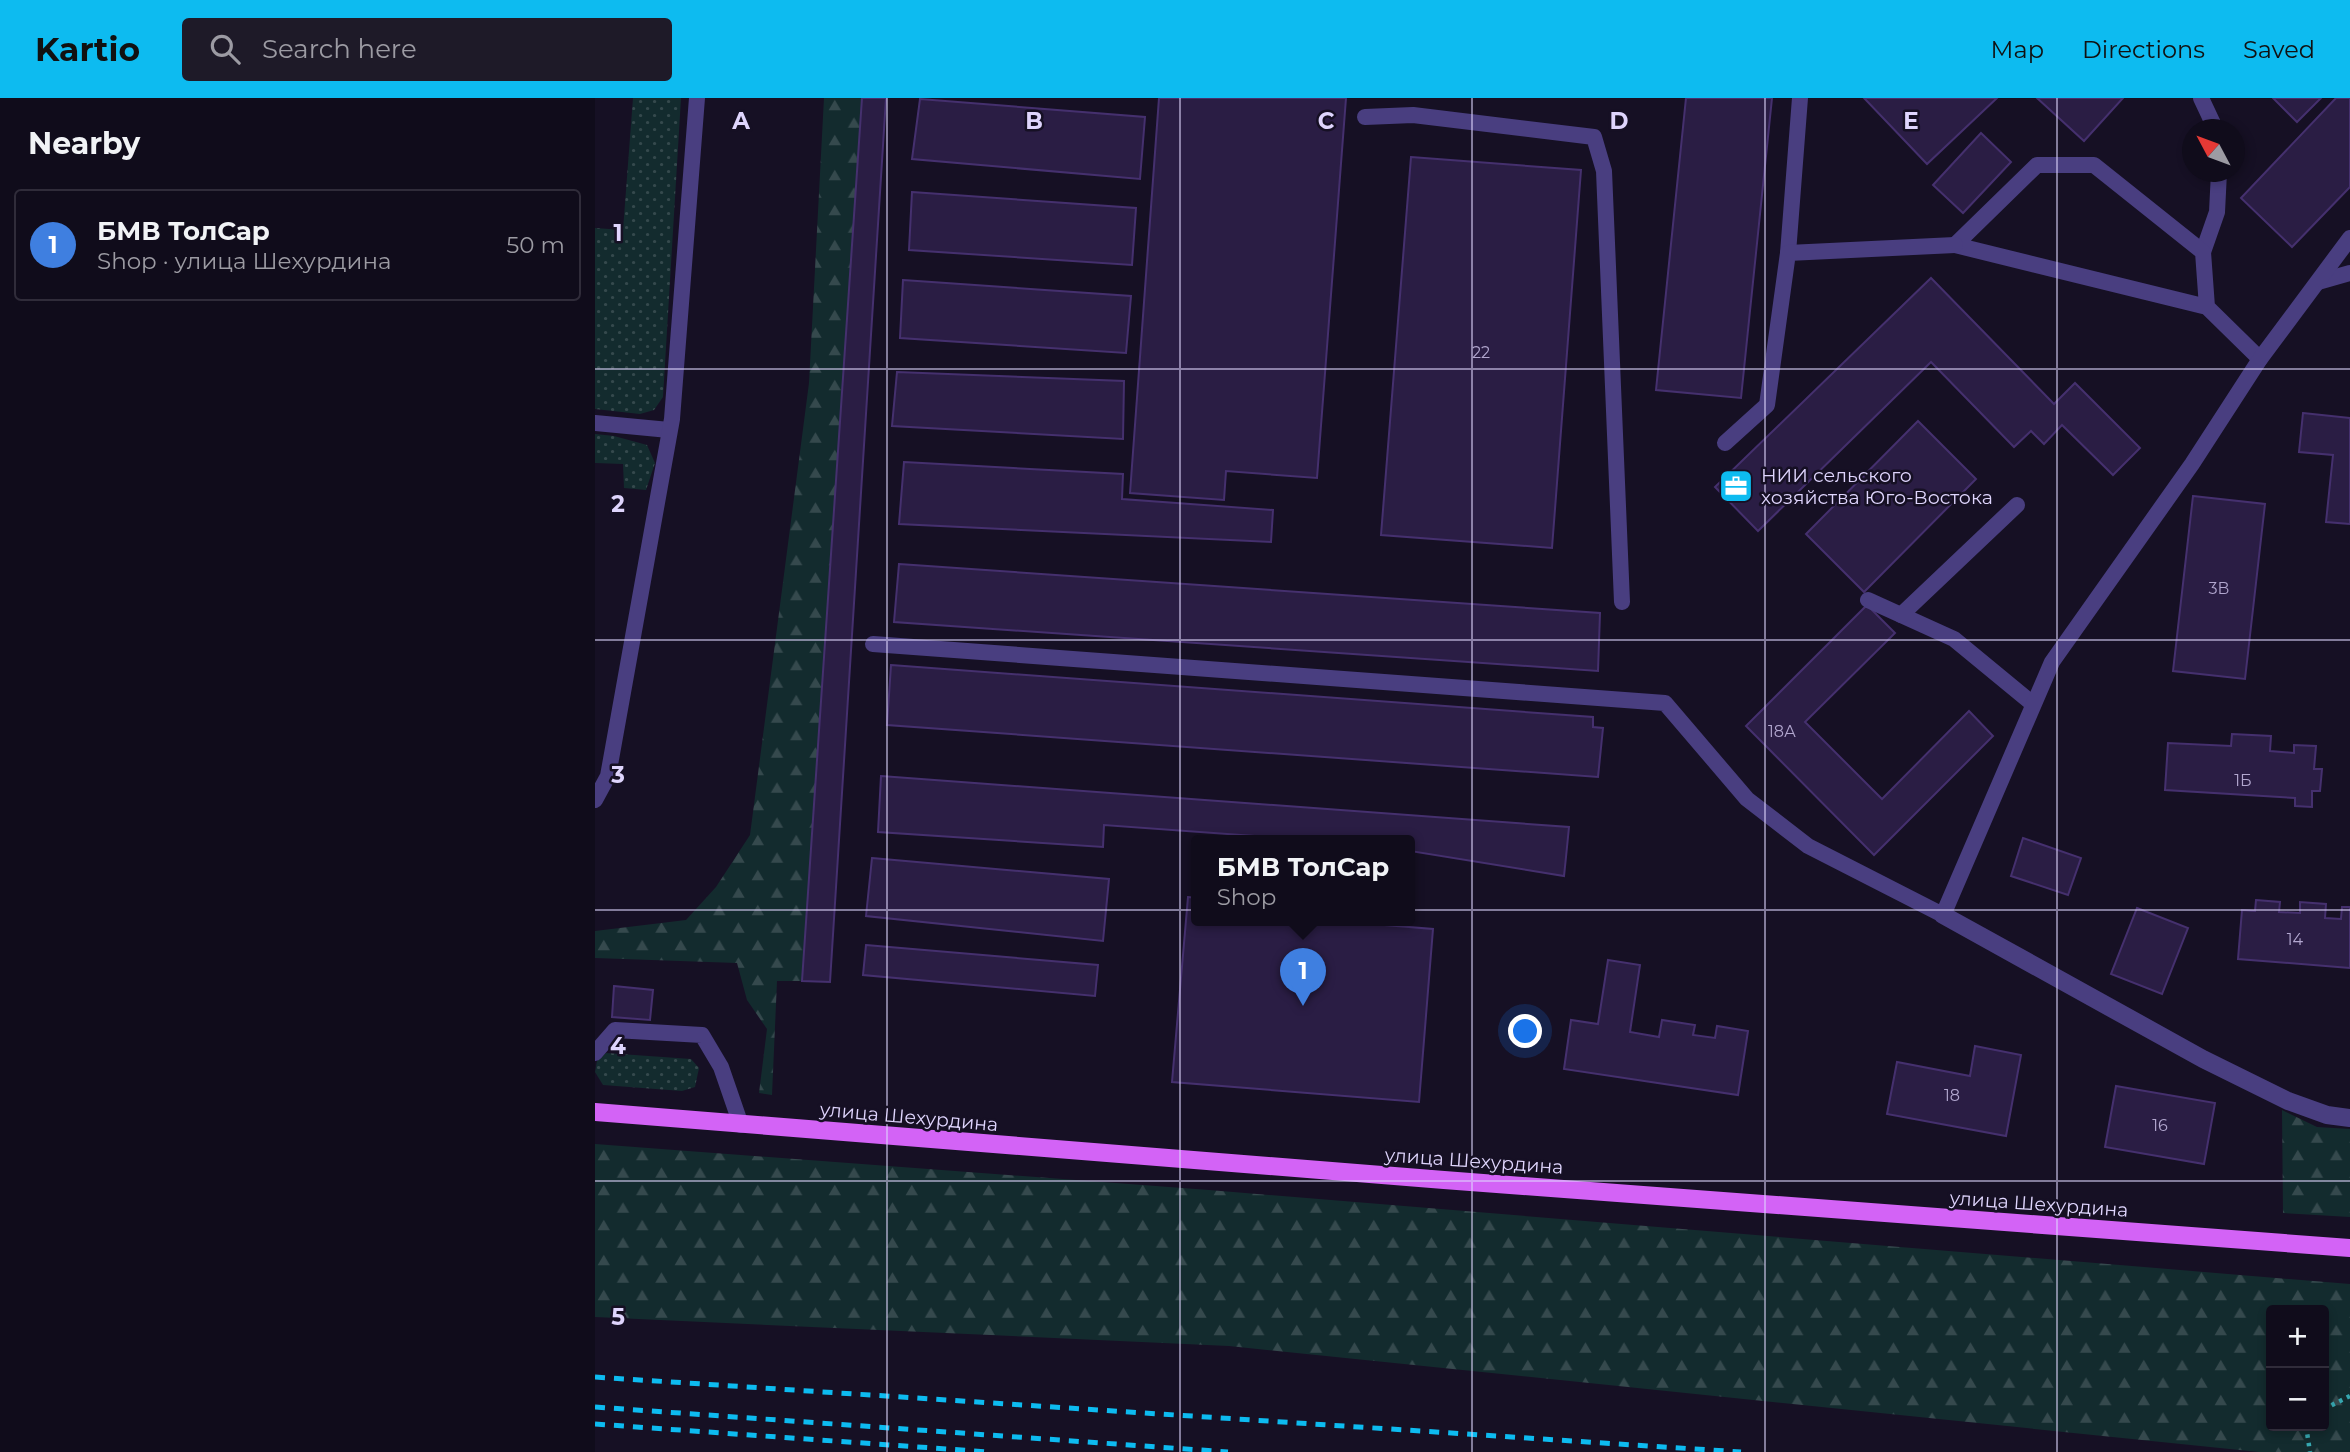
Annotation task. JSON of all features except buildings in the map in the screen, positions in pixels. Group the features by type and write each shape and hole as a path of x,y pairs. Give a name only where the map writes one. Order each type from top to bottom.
{"main road":[{"name":"улица Шехурдина","path":"595,1112 2350,1248"}],"street":[{"path":"1943,915 2203,1059 2288,1101 2327,1115 2350,1118"}],"lane":[{"path":"595,800 608,776 669,430 697,98"},
{"path":"1725,443 1767,405 1788,253 1800,98"},
{"path":"2201,98 2211,119"},
{"path":"1365,117 1413,115 1594,137 1604,171 1622,602"},
{"path":"1955,244 2037,165 2094,165 2203,252"},
{"path":"2207,307 2203,252 2217,212 2218,182"},
{"path":"873,644 1665,702 1747,799 1808,846 1943,915 2052,662 2192,464 2260,359 2350,238"},
{"path":"1788,253 1955,244 2207,307 2260,359"},
{"path":"2318,282 2350,272"},
{"path":"595,423 669,430"},
{"path":"1901,615 2017,505"},
{"path":"1868,600 1954,639 2033,704"},
{"path":"595,1053 615,1030 702,1035 721,1067 741,1125"}],"path":[{"path":"2329,1406 2350,1396"},
{"path":"2308,1431 2310,1452"}],"green space":[{"path":"633,98 681,98 663,397 654,410 640,414 595,409 595,228 623,230"},
{"path":"824,98 862,98 802,981 777,981 772,1095 759,1093 767,1029 747,1000 737,963 595,958 595,931 686,920 716,887 750,835 809,383"},
{"path":"595,434 647,445 655,463 646,490 624,488 623,464 595,463"},
{"path":"606,1053 691,1059 699,1068 695,1087 682,1091 603,1085 595,1072 597,1061"},
{"path":"2282,1110 2317,1127 2350,1129 2350,1217 2283,1213"},
{"path":"595,1144 1209,1190 2350,1284 2350,1452 2259,1452 1229,1346 595,1317"}],"railway":[{"path":"595,1377 1741,1452"},
{"path":"595,1407 1228,1452"},
{"path":"595,1424 989,1452"}],"place":[{"name":"НИИ сельского хозяйства Юго-Востока","path":"1736,486"},
{"name":"БМВ ТолСар","path":"1303,1006"}]}
